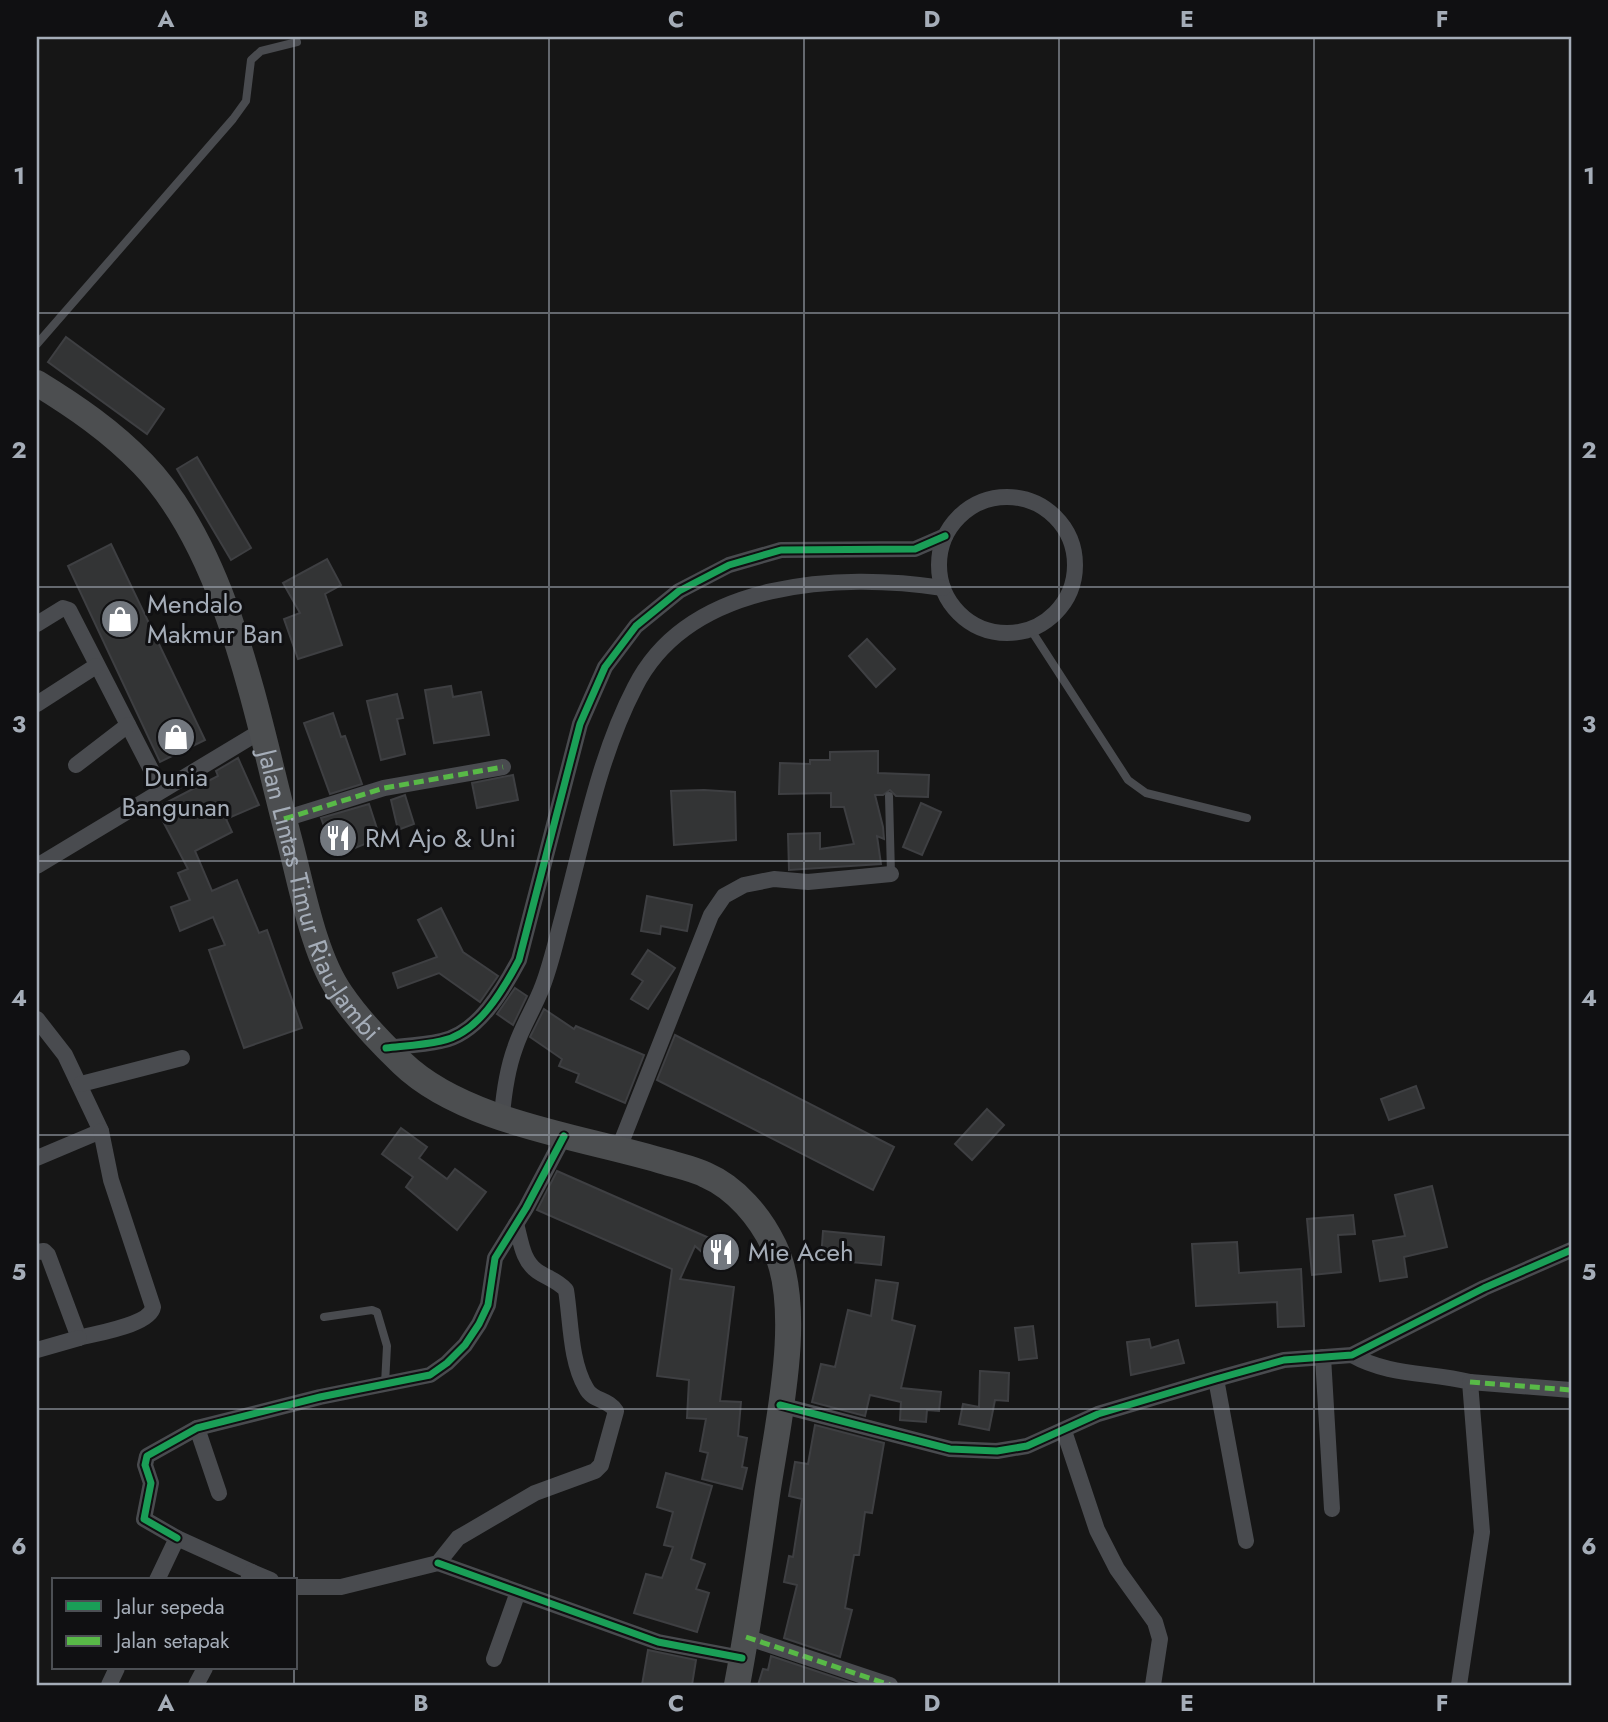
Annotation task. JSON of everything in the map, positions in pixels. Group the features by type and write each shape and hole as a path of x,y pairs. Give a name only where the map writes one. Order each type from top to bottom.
{"highway":[{"name":"Jalan Lintas Timur Riau-Jambi","path":"37,383 92,416 146,466 192,529 228,615 314,934 338,991 386,1048 419,1080 453,1100 564,1136 619,1148 708,1175 749,1206 776,1248 787,1287 789,1332 737,1685"}],"street":[{"path":"1010,496 1036,503 1058,519 1072,542 1076,569 1070,594 1054,616 1031,630 1004,634 978,627 957,611 943,588 939,562 945,536 961,514 984,500 1010,496"},
{"path":"386,1048 444,1041 465,1029 500,995 519,960 580,724 606,667 636,626 679,591 729,565 781,550 915,549 945,536"},
{"path":"502,1115 505,1084 515,1047 543,985 613,735 636,684 661,650 699,620 742,597 786,587 911,583 943,588"},
{"path":"37,624 66,608 161,789"},
{"path":"37,704 96,666"},
{"path":"76,765 128,725"},
{"path":"37,866 261,731"},
{"path":"284,819 384,788 503,767"},
{"path":"619,1148 711,915 724,896 744,885 774,879 808,882 839,876 891,874"},
{"path":"37,1019 65,1055 101,1131 111,1180 153,1307 150,1317 144,1320 37,1350"},
{"path":"81,1084 182,1058"},
{"path":"37,1158 101,1131"},
{"path":"250,1576 144,1519 151,1483 145,1460 164,1445 197,1428 430,1375 465,1345 488,1305 495,1258 564,1136"},
{"path":"438,1563 458,1538 535,1493 595,1471 601,1465 610,1438 616,1410 612,1404 594,1397 586,1390 578,1367 566,1290 559,1282 538,1272 526,1261 516,1224"},
{"path":"780,1405 950,1449 997,1451 1027,1446 1097,1414 1284,1360 1352,1355 1484,1288 1571,1250"},
{"path":"37,1252 44,1251 52,1262 79,1338"},
{"path":"1352,1355 1367,1364 1399,1373 1571,1390"},
{"path":"1323,1357 1332,1509"},
{"path":"1216,1380 1246,1541"},
{"path":"1459,1685 1482,1532 1470,1382"},
{"path":"197,1428 219,1493"},
{"path":"1064,1431 1097,1530 1117,1569 1155,1622 1160,1639 1153,1685"},
{"path":"158,1578 177,1538"},
{"path":"298,1587 341,1587 438,1563 658,1642 744,1647 890,1685"},
{"path":"494,1659 518,1592"}],"lane":[{"path":"37,344 233,119 246,100 251,60 261,51 298,42"},
{"path":"1031,630 1128,780 1146,793 1247,818"},
{"path":"889,796 891,874"},
{"path":"324,1317 372,1310 377,1312 387,1346 385,1384"}],"building":[{"path":"66,337 164,409 147,434 48,362"},
{"path":"197,457 251,548 231,560 177,469"},
{"path":"111,544 205,740 160,762 68,566"},
{"path":"327,559 341,585 325,594 342,645 298,659 284,619 300,613 283,583"},
{"path":"867,639 895,669 876,687 849,656"},
{"path":"451,686 453,697 481,692 489,735 434,743 425,690"},
{"path":"397,694 403,718 397,719 405,754 381,760 367,701"},
{"path":"333,713 341,737 345,736 362,784 330,794 304,723"},
{"path":"878,751 878,773 929,775 928,797 896,796 890,790 883,795 875,795 883,827 884,839 877,836 881,864 789,870 788,834 820,833 820,849 854,844 844,807 831,807 831,793 779,794 780,763 810,764 810,760 830,760 830,752"},
{"path":"238,758 259,805 226,819 232,832 195,851 212,891 237,880 259,933 267,930 302,1028 244,1048 209,950 225,945 213,917 180,931 171,907 190,900 178,873 188,869 156,808 218,776 216,771"},
{"path":"513,775 518,800 477,808 472,783"},
{"path":"671,791 735,792 736,840 674,845"},
{"path":"405,795 414,824 398,830 391,800"},
{"path":"921,803 941,812 922,855 903,847"},
{"path":"369,804 380,838 335,856 321,818"},
{"path":"647,896 692,905 687,931 661,926 660,934 641,931"},
{"path":"441,908 463,952 498,976 480,1002 439,973 398,988 393,973 437,957 418,920"},
{"path":"648,950 675,968 648,1009 631,999 643,981 632,974"},
{"path":"515,988 527,996 513,1025 497,1014"},
{"path":"544,1009 574,1029 576,1026 644,1055 625,1103 576,1082 579,1074 559,1066 562,1059 530,1037"},
{"path":"675,1035 894,1147 873,1190 657,1080"},
{"path":"1416,1086 1424,1108 1389,1120 1381,1099"},
{"path":"987,1109 1004,1125 972,1160 955,1144"},
{"path":"401,1128 427,1147 419,1158 447,1179 455,1169 486,1192 457,1230 406,1187 413,1177 382,1154"},
{"path":"557,1171 716,1241 722,1235 737,1249 720,1268 695,1246 680,1279 734,1287 720,1401 741,1402 738,1436 747,1438 742,1467 747,1468 742,1489 702,1479 708,1453 700,1451 706,1419 687,1418 689,1380 657,1376 672,1269 537,1210"},
{"path":"1432,1186 1447,1247 1404,1257 1407,1277 1380,1281 1373,1241 1405,1236 1395,1195"},
{"path":"1353,1215 1355,1234 1338,1235 1341,1272 1312,1275 1307,1219"},
{"path":"823,1231 884,1237 881,1265 821,1259"},
{"path":"1237,1242 1239,1273 1301,1269 1304,1326 1278,1327 1277,1302 1196,1306 1192,1244"},
{"path":"876,1280 898,1283 892,1320 915,1326 901,1388 941,1392 939,1411 927,1410 926,1422 900,1420 901,1402 870,1395 865,1416 812,1402 821,1364 835,1367 848,1310 871,1316"},
{"path":"1033,1326 1037,1358 1019,1360 1015,1328"},
{"path":"1149,1339 1151,1348 1178,1340 1184,1363 1131,1375 1127,1342"},
{"path":"980,1371 1009,1373 1008,1401 995,1400 989,1430 959,1424 963,1404 979,1407"},
{"path":"815,1425 884,1443 872,1513 865,1512 859,1555 854,1555 845,1608 852,1610 840,1657 784,1638 797,1585 784,1582 789,1556 793,1557 802,1499 789,1496 795,1462 808,1464"},
{"path":"666,1473 712,1486 691,1559 705,1564 696,1589 709,1593 697,1632 634,1613 646,1574 662,1578 673,1547 664,1545 673,1512 657,1507"},
{"path":"648,1650 696,1660 692,1685 642,1685"},
{"path":"771,1656 858,1685 758,1685 763,1669 768,1670"}],"marked path":[{"path":"284,819 384,788 503,767"},
{"path":"1470,1382 1571,1390"},
{"path":"746,1637 890,1685"}],"cycle path":[{"path":"386,1048 427,1044 454,1037 478,1020 505,984 519,960 580,724 605,667 636,626 679,591 729,565 781,550 915,549 945,536"},
{"path":"177,1538 144,1519 151,1483 145,1465 147,1456 197,1428 320,1397 430,1375 447,1363 465,1345 479,1324 488,1305 495,1258 526,1208 564,1136"},
{"path":"780,1405 950,1449 997,1451 1027,1446 1098,1414 1216,1379 1284,1360 1352,1355 1484,1288 1571,1250"},
{"path":"438,1563 658,1642 742,1658"}],"place":[{"name":"Mendalo Makmur Ban","path":"120,619"},
{"name":"Dunia Bangunan","path":"176,737"},
{"name":"RM Ajo & Uni","path":"338,838"},
{"name":"Mie Aceh","path":"721,1252"}]}
